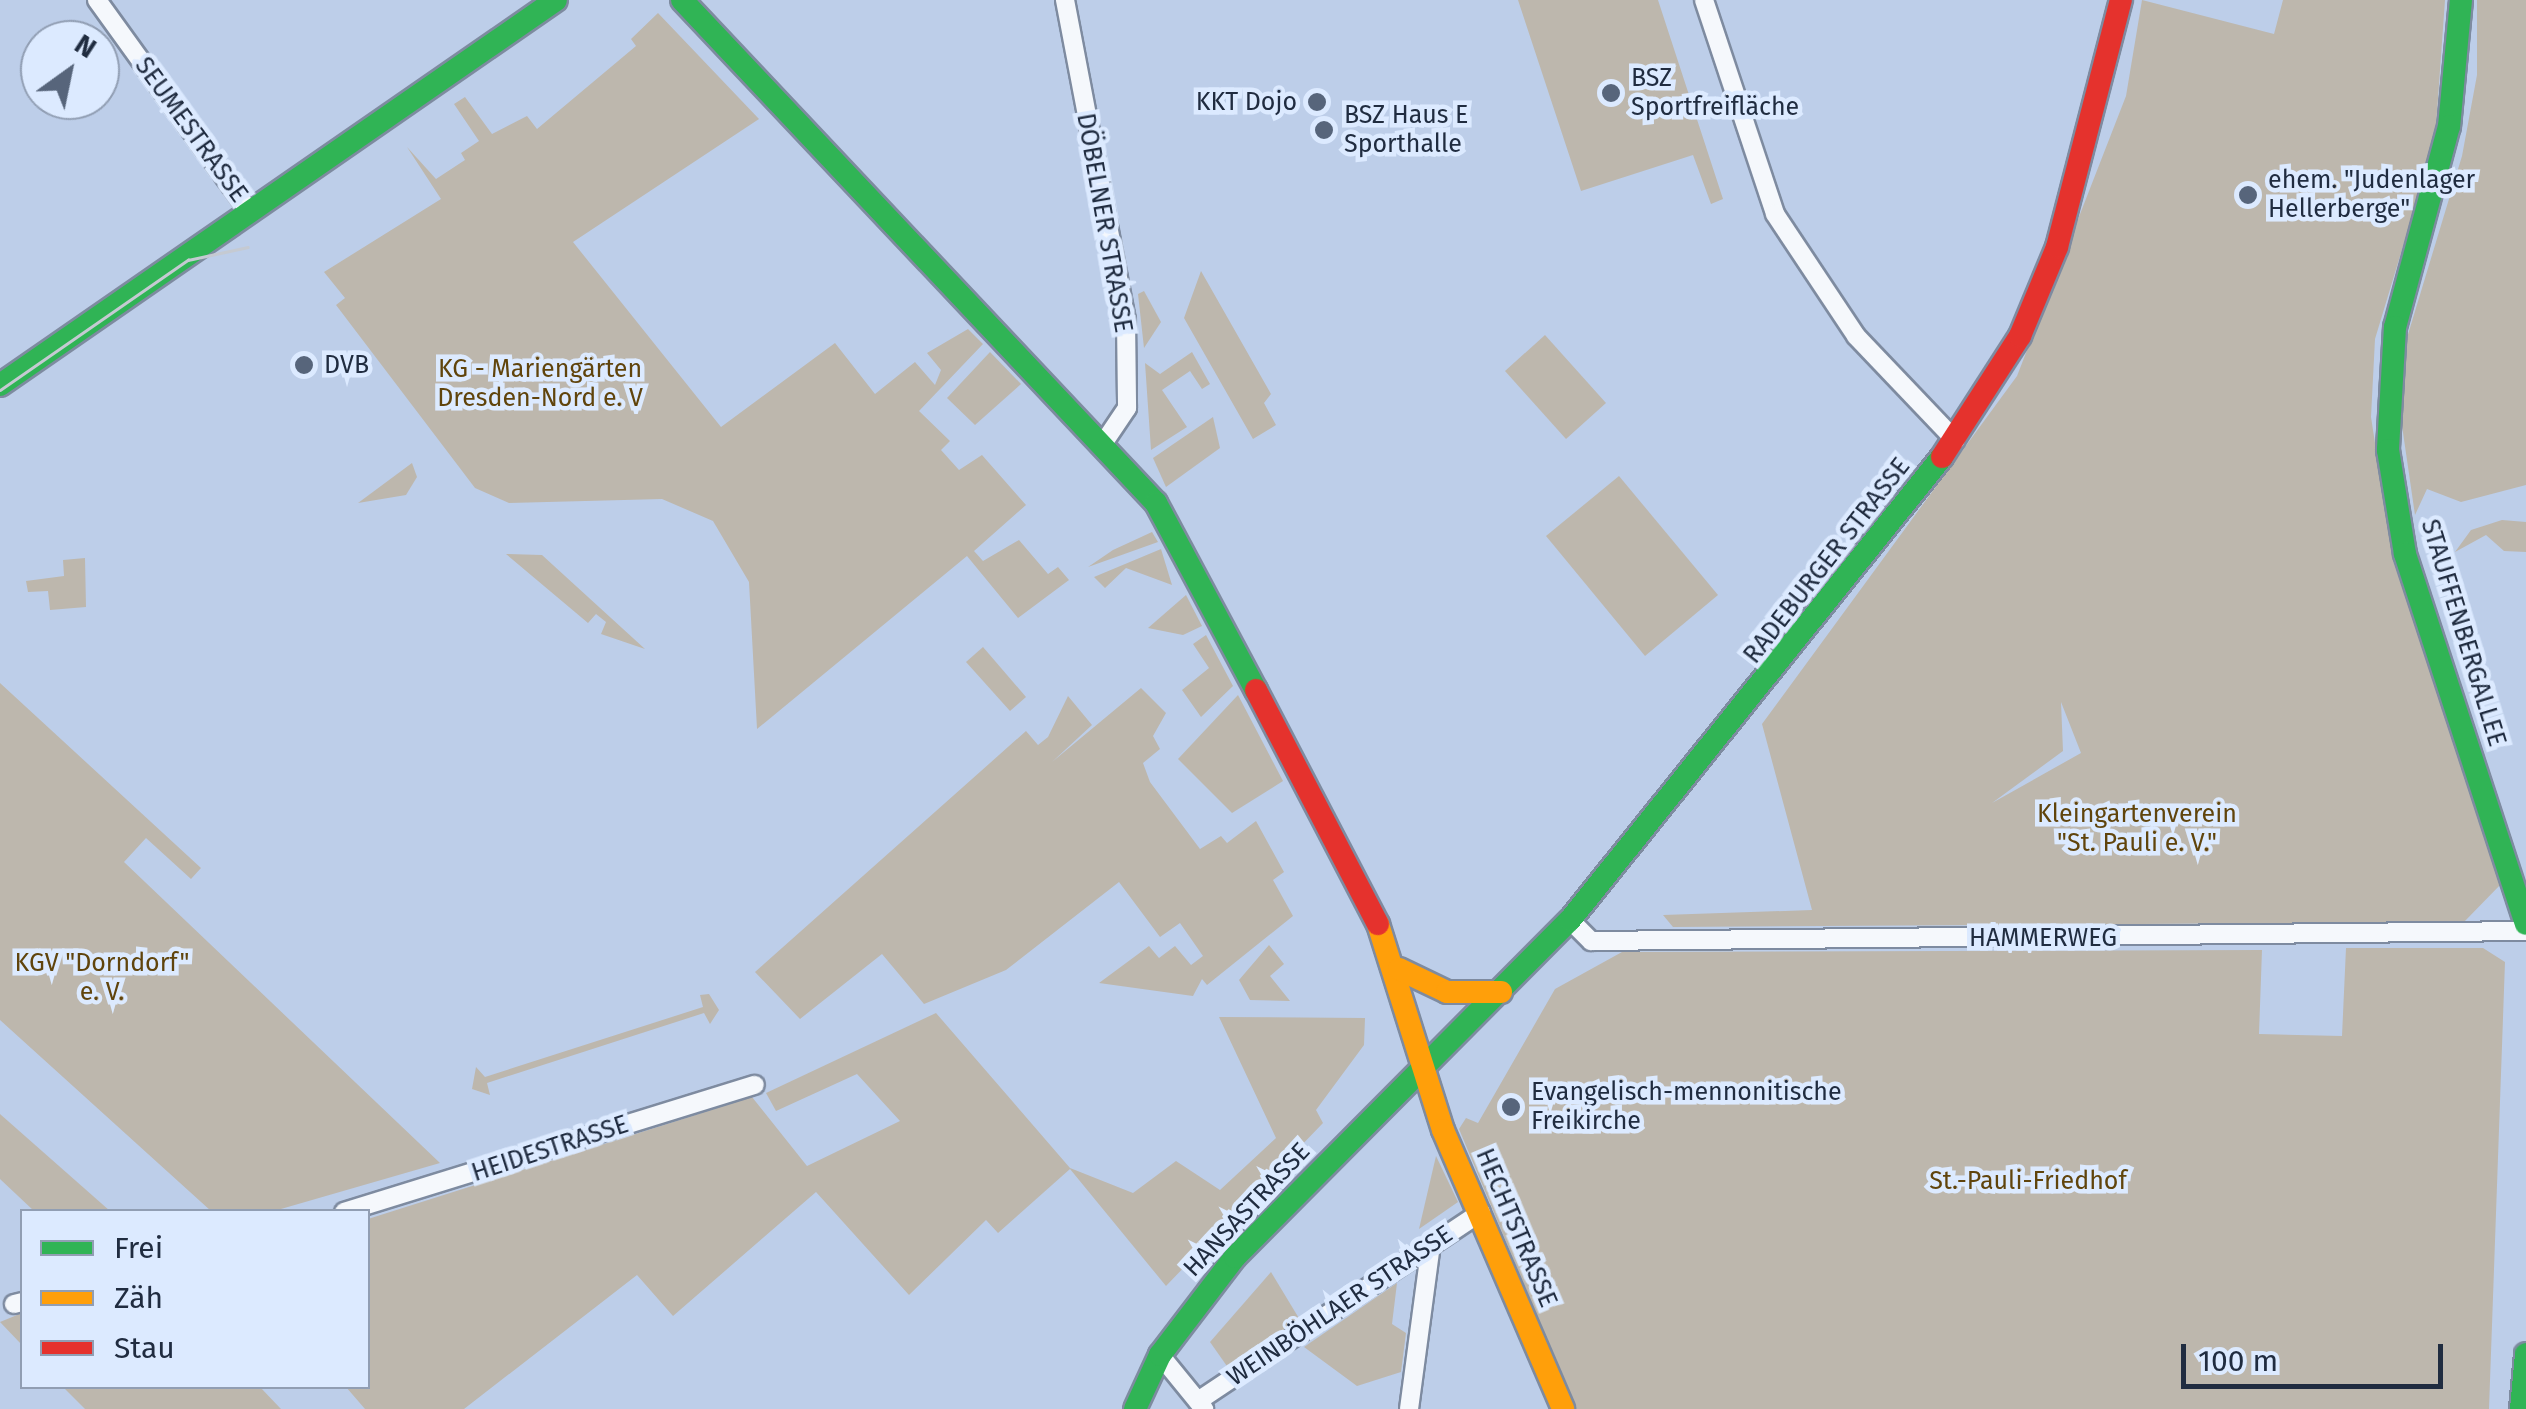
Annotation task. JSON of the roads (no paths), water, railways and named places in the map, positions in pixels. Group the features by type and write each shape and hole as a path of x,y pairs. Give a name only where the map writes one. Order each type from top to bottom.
{"main road":[{"path":"0,385 556,0"},
{"name":"HECHTSTRASSE","path":"682,0 1105,441 1156,503 1375,914 1399,969 1424,1067 1563,1409"},
{"name":"RADEBURGER STRASSE","path":"1424,1067 1570,920 1954,440 2020,336 2057,247 2121,0"},
{"name":"STAUFFENBERGALLEE","path":"2460,0 2450,126 2394,327 2388,450 2406,554 2526,928"},
{"path":"1399,969 1447,992 1500,992"},
{"name":"HANSASTRASSE","path":"1135,1409 1160,1355 1236,1257 1424,1067"},
{"path":"2521,1409 2526,1354"}],"street":[{"name":"SEUMESTRASSE","path":"97,0 250,211"},
{"name":"DÖBELNER STRASSE","path":"1065,0 1126,320 1127,408 1105,441"},
{"path":"1704,0 1782,228 1856,336 1954,440"},
{"name":"HAMMERWEG","path":"1570,920 1591,942 2526,928"},
{"name":"HEIDESTRASSE","path":"354,1209 755,1085"},
{"name":"WEINBÖHLAER STRASSE","path":"1160,1355 1201,1405 1481,1212"},
{"path":"1408,1409 1430,1244"}],"tram line":[{"path":"0,390 188,260 248,247"}],"place":[{"name":"BSZ Sportfreifläche","path":"1611,93"},
{"name":"KKT Dojo","path":"1317,102"},
{"name":"BSZ Haus E Sporthalle","path":"1324,130"},
{"name":"ehem. \"Judenlager Hellerberge\"","path":"2248,195"},
{"name":"DVB","path":"304,365"},
{"name":"Evangelisch-mennonitische Freikirche","path":"1511,1107"}],"park label":[{"name":"KG - Mariengärten Dresden-Nord e. V","path":"540,384"},
{"name":"Kleingartenverein \"St. Pauli e. V.\"","path":"2137,830"},
{"name":"KGV \"Dorndorf\" e. V.","path":"102,978"},
{"name":"St.-Pauli-Friedhof","path":"2028,1181"}]}
